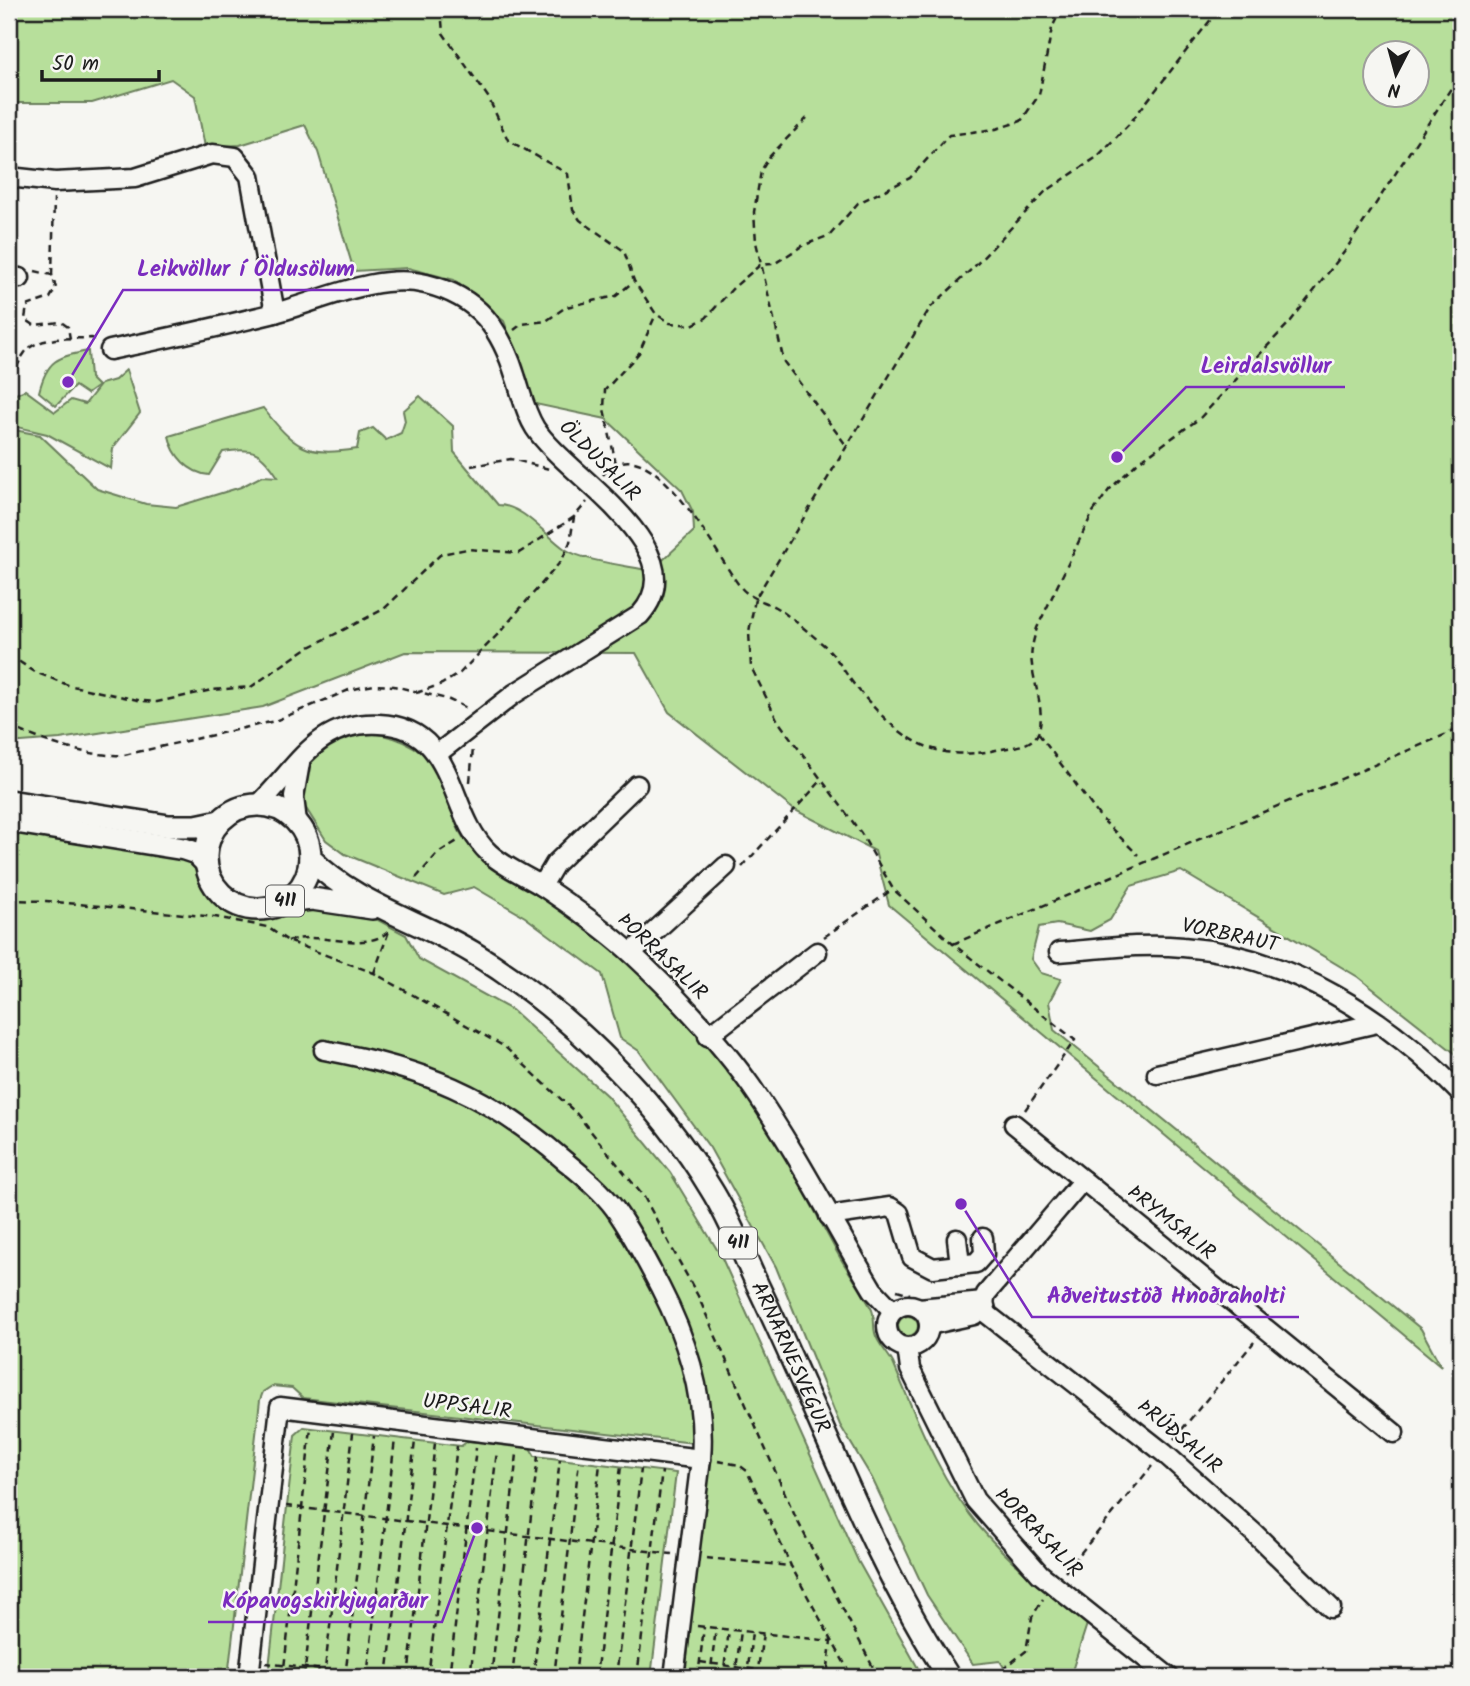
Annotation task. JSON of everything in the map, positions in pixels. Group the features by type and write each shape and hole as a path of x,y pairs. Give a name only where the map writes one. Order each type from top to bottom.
{"main road":[{"path":"9,801 169,826 196,826 220,821"},
{"path":"206,863 209,841 220,821 231,812 258,805 278,809 297,822"},
{"path":"9,821 184,849 196,853 206,863"},
{"name":"411","path":"206,863 218,890 242,906 270,907 284,902 303,883 310,858 309,845 297,822"},
{"name":"ARNARNESVEGUR","path":"310,858 331,877 396,916 471,951 535,994 614,1067 688,1156 712,1190 793,1359 873,1542 949,1677"},
{"name":"ARNARNESVEGUR","path":"284,902 312,899 340,902 396,916"}],"street":[{"path":"9,177 55,182 135,178 212,153 234,158 250,176 275,313"},
{"name":"ÖLDUSALIR","path":"110,350 275,313 350,290 405,281 426,284 468,301 486,316 502,338 525,410 535,428 570,468 596,490 637,533 653,559 656,585 652,603 621,629 514,694 437,754"},
{"name":"ÞORRASALIR","path":"258,805 284,778 302,753 333,731 352,726 381,724 416,736 437,754 453,780 468,826 487,851 505,866 542,886 631,954 750,1085 873,1290 893,1311 888,1323 890,1336 907,1347 910,1369 975,1500 1040,1574 1168,1677"},
{"path":"297,822 295,780 302,753"},
{"path":"542,886 555,864 586,846 638,785"},
{"path":"631,954 720,872"},
{"name":"VORBRAUT","path":"1059,952 1136,946 1184,947 1261,961 1307,979 1377,1023 1410,1045 1461,1094"},
{"path":"708,1036 817,952"},
{"path":"1157,1074 1377,1023"},
{"path":"324,1050 389,1064 435,1078 479,1099 527,1127 613,1207 673,1311 695,1372 704,1423 674,1677"},
{"name":"ÞRYMSALIR","path":"1014,1124 1394,1433"},
{"path":"986,1308 986,1294 1083,1180"},
{"path":"829,1216 890,1207 899,1213 908,1251 918,1263 933,1268 980,1261 984,1254 983,1238"},
{"path":"957,1239 960,1265"},
{"path":"893,1311 905,1305 919,1308 986,1308"},
{"path":"919,1308 929,1325"},
{"path":"907,1347 920,1343 929,1325 986,1308"},
{"name":"ÞRÚÐSALIR","path":"986,1308 1164,1453 1254,1533 1331,1608"},
{"name":"UPPSALIR","path":"250,1669 280,1407 701,1459"}],"path":[{"path":"440,9 443,33 488,97 508,140 568,174 573,209 580,220 624,251 634,281 656,314 670,323 692,325 760,265 774,264 802,246 830,235 858,203 910,178 949,135 996,129 1021,121 1039,95 1052,28 1061,9"},
{"path":"1014,1124 1075,1040 953,944 893,889 861,833 820,782 778,721 751,667 749,632 755,599 930,308 974,267 1045,192 1097,157 1130,123 1219,9"},
{"path":"9,655 35,672 68,685 142,701 157,702 212,690 251,687 304,650 384,609 441,554 453,549 519,552 574,517 596,490 604,472 616,464 633,463 648,467 684,500 739,586 755,599 776,607 824,646 856,687 913,742 947,753 978,754 1030,743 1038,733 1040,720 1031,646 1037,628 1093,512 1122,476 1200,418 1290,322 1345,251 1461,74"},
{"path":"807,118 769,156 761,170 754,212 760,265 784,362 846,446"},
{"path":"55,182 52,275 56,284 54,294 45,301 27,306 24,319 34,325 61,322 68,327 70,339"},
{"path":"14,277 33,271 52,275"},
{"path":"502,338 522,324 546,321 566,307 616,296 634,281"},
{"path":"616,464 604,409 605,390 639,353 656,314"},
{"path":"9,377 29,347 40,342 92,338 110,350"},
{"path":"471,466 511,459 556,470 570,468"},
{"path":"416,693 442,684 460,673 500,632 562,560 570,542 574,517"},
{"path":"9,726 86,753 124,755 275,721 349,690 384,686 447,699 475,712"},
{"path":"953,944 1461,728"},
{"path":"1038,733 1101,817 1138,855"},
{"path":"720,872 740,869 820,782"},
{"path":"416,878 438,853 462,838"},
{"path":"9,900 215,917 267,927 288,941 374,973 505,1047 576,1113 644,1197 698,1296 795,1516 878,1677"},
{"path":"288,941 311,936 370,941 382,938 389,931 374,973"},
{"path":"1179,1433 1265,1328"},
{"path":"282,1677 313,1411"},
{"path":"304,1677 336,1414"},
{"path":"324,1677 355,1416"},
{"path":"346,1675 376,1419"},
{"path":"367,1676 397,1422"},
{"path":"387,1677 417,1424"},
{"path":"408,1677 438,1426"},
{"path":"428,1677 459,1429"},
{"path":"449,1677 478,1431"},
{"path":"470,1677 499,1434"},
{"path":"491,1677 520,1436"},
{"path":"512,1677 540,1439"},
{"path":"533,1677 562,1442"},
{"path":"554,1677 581,1444"},
{"path":"575,1677 602,1447"},
{"path":"596,1677 623,1449"},
{"path":"616,1677 643,1452"},
{"path":"637,1677 663,1454"},
{"path":"701,1459 729,1462 747,1471 791,1566 852,1677"},
{"path":"993,1677 1026,1651 1032,1617 1054,1585 1143,1477"},
{"path":"269,1504 689,1557 791,1566"},
{"path":"681,1624 831,1641"},
{"path":"698,1677 704,1627"},
{"path":"710,1677 716,1628"},
{"path":"723,1677 729,1630"},
{"path":"735,1677 741,1631"},
{"path":"747,1677 752,1632"},
{"path":"757,1677 763,1633"},
{"path":"827,1677 831,1641"},
{"path":"700,1662 758,1670"},
{"path":"250,1669 284,1666 380,1677"}],"green space":[{"path":"9,9 1461,9 1461,1058 1358,977 1181,871 1131,886 1110,920 1090,931 1057,924 1039,927 1031,959 1041,973 1061,979 1049,1002 1054,1030 1421,1329 1441,1366 889,905 875,851 793,809 669,712 636,653 405,652 263,707 60,739 9,743 9,429 40,435 97,489 146,504 176,507 241,487 262,476 278,477 261,456 242,450 223,452 209,475 202,474 178,457 169,436 263,408 293,441 302,447 325,452 357,449 360,433 373,428 386,440 401,433 405,421 403,411 420,396 453,426 454,452 498,505 507,506 525,515 573,553 651,571 694,531 693,512 682,490 606,419 535,404 504,321 454,280 408,268 354,271 318,152 305,125 240,145 205,147 195,96 171,79 92,103 9,103"},
{"path":"88,351 90,378 98,386 87,394 75,386 56,406 39,392 46,373 55,362 68,355"},
{"path":"126,370 140,413 113,448 111,469 47,434 9,425 9,397 25,390 55,412 71,400 85,404 101,384 115,380"},
{"path":"369,733 414,747 432,762 443,783 456,825 471,847 494,866 568,915 618,954 687,1020 728,1069 772,1133 868,1303 873,1313 876,1337 893,1363 951,1487 978,1525 1003,1552 1087,1624 1070,1677 1010,1677 1000,1661 973,1664 927,1595 872,1478 840,1425 776,1267 710,1148 639,1051 620,1038 602,974 525,917 474,887 444,895 345,854 326,840 300,799 305,765 324,745 342,738"},
{"path":"9,826 172,851 202,869 220,900 235,910 255,917 276,917 313,908 365,913 406,935 419,959 512,1010 607,1096 670,1172 721,1256 858,1561 923,1677 685,1677 710,1448 694,1443 303,1398 292,1388 272,1386 263,1392 260,1400 228,1677 9,1677"},
{"path":"908,1316 915,1319 918,1326 915,1333 908,1336 901,1333 898,1326 901,1319"},
{"path":"304,1427 461,1446 468,1441 530,1448 535,1456 676,1473 651,1677 268,1677 295,1435"}],"place":[{"name":"Leikvöllur í Öldusölum","path":"68,382"},
{"name":"Leirdalsvöllur","path":"1117,457"},
{"name":"Aðveitustöð Hnoðraholti","path":"961,1204"},
{"name":"Kópavogskirkjugarður","path":"477,1528"}]}
